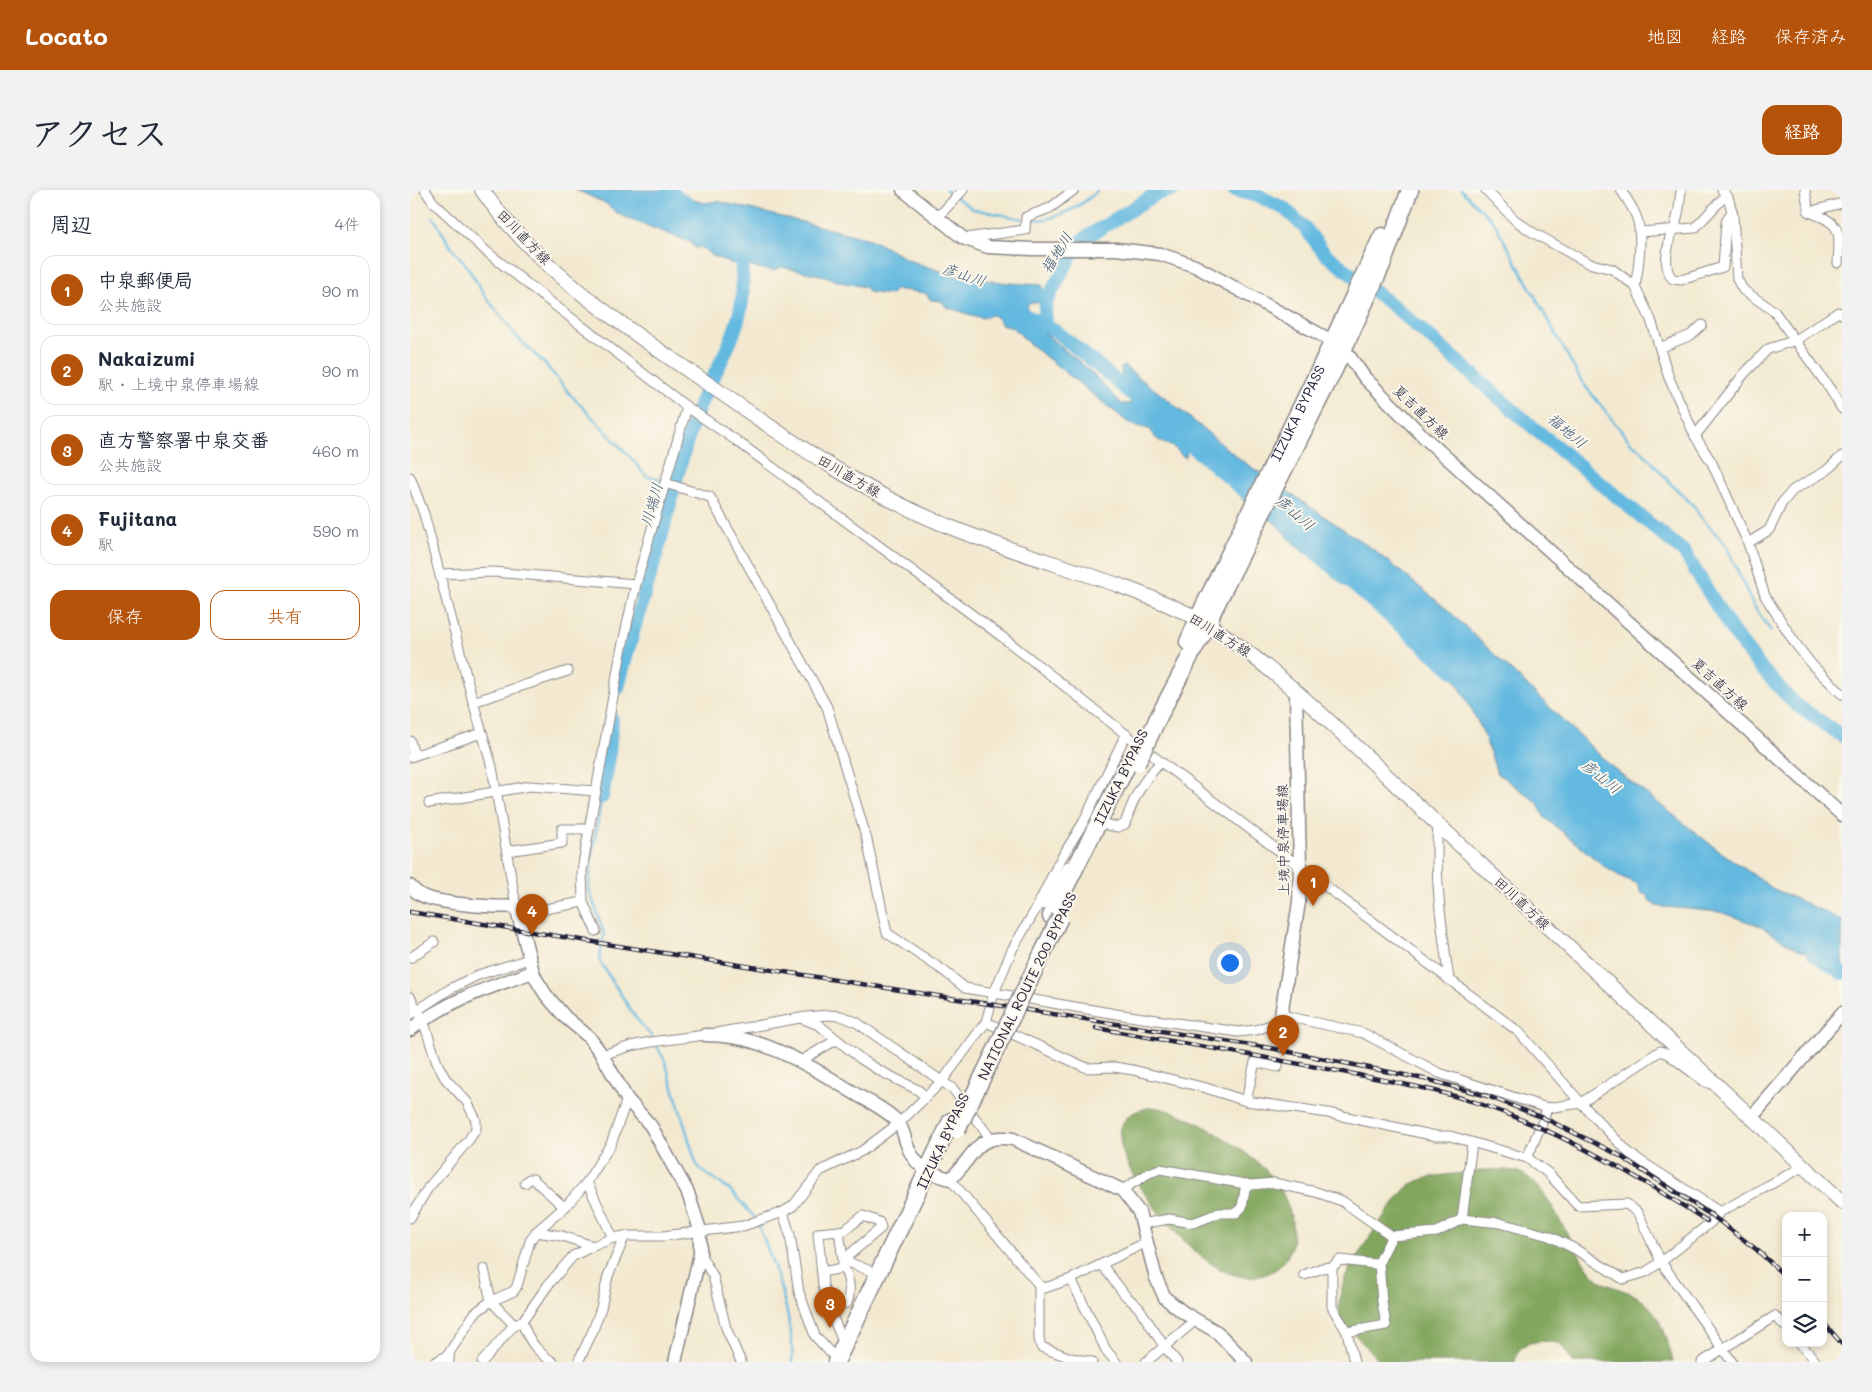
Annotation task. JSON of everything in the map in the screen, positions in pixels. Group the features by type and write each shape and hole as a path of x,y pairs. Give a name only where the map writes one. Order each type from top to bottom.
{"highway":[{"path":"1376,262 1402,190"},
{"path":"1338,345 1410,190"},
{"name":"NATIONAL ROUTE 200 BYPASS","path":"839,1361 938,1175 954,1125 1056,916 1107,825 1133,762 1154,718 1195,647 1205,616 1338,345"},
{"name":"IIZUKA BYPASS","path":"1056,916 1088,844 1133,762"},
{"name":"IIZUKA BYPASS","path":"839,1361 844,1344 878,1274 938,1175"}],"main road":[{"name":"田川直方線","path":"482,190 523,240 580,291 645,342 850,479 900,506 957,530 1205,616 1264,663 1719,1085 1754,1115 1842,1202"},
{"name":"夏吉直方線","path":"902,190 963,238 988,247 1116,249 1160,254 1195,266 1338,345 1365,378 1426,439 1842,815"},
{"name":"上境中泉停車場線","path":"1281,1015 1300,902 1296,693"},
{"path":"410,886 420,895 434,899 517,910 533,972 546,996 565,1017 588,1037 602,1055 627,1099 651,1126 673,1164 688,1193 700,1230 700,1254 675,1362"},
{"path":"410,1030 417,1015 440,1009 461,998 533,972"},
{"path":"1754,1115 1842,1013"},
{"path":"705,1035 725,1035 754,1042 799,1062 839,1083 888,1113 899,1123 910,1154 915,1162 938,1175 991,1139 1013,1139 1122,1190 1139,1212 1156,1278 1165,1298 1217,1332 1246,1362"}],"street":[{"path":"426,190 433,202 487,252 687,407 737,441 1001,636 1161,762 1519,1032 1581,1103 1630,1154 1720,1212"},
{"path":"937,218 963,190"},
{"path":"963,238 1025,230 1026,217 1050,208 1074,190"},
{"path":"1486,190 1515,220 1532,232 1588,263 1612,269 1635,286 1651,320 1669,378 1695,436 1712,463 1748,543 1765,596 1794,642 1812,664 1842,694"},
{"path":"1622,190 1638,220 1640,232 1635,286"},
{"path":"1681,190 1667,268 1668,275 1673,279 1681,280 1722,267 1726,222 1732,210"},
{"path":"1805,190 1809,212"},
{"path":"1640,232 1695,228 1724,193 1732,210 1736,279 1743,290 1774,311 1796,340 1842,409"},
{"path":"1809,212 1842,203"},
{"path":"1809,212 1823,217 1837,228 1840,234 1838,262"},
{"path":"1695,436 1744,374 1768,348 1796,340 1827,318 1838,312 1842,314"},
{"path":"1660,348 1691,336 1702,325"},
{"path":"596,931 583,902 582,871 589,829 620,652 636,584 687,407"},
{"path":"1748,543 1769,530 1782,503 1792,490 1826,471 1842,456"},
{"path":"410,477 424,514 441,574 473,702 492,767 517,910 583,902"},
{"path":"664,483 710,497 827,706 867,840 887,934 944,971 965,988 1238,1032 1256,1030 1278,1022 1281,1015 1363,1033 1439,1073 1546,1108 1581,1103 1660,1052 1668,1054 1705,1082 1719,1085"},
{"path":"441,574 493,572 636,584"},
{"path":"473,702 568,671"},
{"path":"410,741 412,756 482,733"},
{"path":"482,1362 518,1324 573,1256 613,1238 625,1236 663,1236 742,1226 784,1212 794,1206 820,1171 862,1151 899,1123 926,1097 943,1080 986,1022 994,993 1012,950 1036,909 1059,862 1083,823 1126,734"},
{"path":"1107,825 1118,827 1125,824 1133,798 1161,762"},
{"path":"429,803 530,786 596,791"},
{"path":"1438,824 1436,850 1449,980"},
{"path":"507,851 562,843 562,829 589,829"},
{"path":"1036,909 1044,904 1078,851 1088,844"},
{"path":"410,958 434,942"},
{"path":"417,1015 450,989 478,975 530,959"},
{"path":"410,997 444,1078 467,1102 476,1120 476,1129 468,1141 428,1188 410,1218"},
{"path":"602,1055 654,1041 705,1035 801,1018 828,1015 841,1016 856,1022 954,1089 991,1139"},
{"path":"801,1018 819,1025 836,1040 880,1071 918,1090 926,1097"},
{"path":"986,1022 1087,1068 1114,1067 1133,1070 1246,1100 1328,1113 1436,1136 1450,1136 1527,1158 1548,1173 1578,1206 1627,1204 1638,1213 1661,1262 1732,1362"},
{"path":"799,1062 836,1040"},
{"path":"1246,1100 1255,1062 1278,1067 1278,1065"},
{"path":"435,1362 449,1359 475,1313 491,1301 514,1291 530,1241 536,1232 564,1207 587,1182 611,1144 627,1099"},
{"path":"1527,1158 1544,1118 1546,1108"},
{"path":"1462,1219 1472,1143"},
{"path":"1122,1190 1149,1173 1160,1169 1246,1184 1274,1183 1316,1192 1342,1201 1392,1236 1436,1232 1462,1219 1500,1223 1549,1236 1576,1249 1623,1279 1646,1272 1710,1223 1720,1212 1804,1166"},
{"path":"938,1175 1039,1285 1045,1288 1071,1279 1147,1242"},
{"path":"525,1183 532,1179 564,1207"},
{"path":"587,1182 613,1238"},
{"path":"1142,1224 1169,1220 1193,1223 1219,1213 1236,1213 1242,1207 1246,1184"},
{"path":"784,1212 790,1235 799,1292 816,1336 839,1361"},
{"path":"822,1272 843,1264 881,1228 879,1222 863,1216 845,1230 818,1233 822,1272 828,1306 844,1344"},
{"path":"828,1306 847,1303 850,1295 843,1264 839,1231"},
{"path":"536,1232 562,1236 593,1246"},
{"path":"578,1362 592,1333 601,1308 608,1276 625,1236"},
{"path":"1347,1332 1386,1325 1379,1262 1392,1236"},
{"path":"700,1254 713,1276 726,1328 741,1362"},
{"path":"1304,1275 1322,1268 1332,1267 1340,1260 1375,1264 1379,1262"},
{"path":"843,1264 878,1274"},
{"path":"1102,1265 1125,1295 1139,1308 1164,1346 1178,1362"},
{"path":"1332,1267 1332,1307 1347,1332 1354,1362"},
{"path":"484,1268 491,1301 518,1324 539,1352 552,1362"},
{"path":"1071,1279 1106,1350 1116,1362"},
{"path":"1039,1285 1039,1339 1041,1347 1071,1358 1092,1362"},
{"path":"1702,1362 1775,1316 1782,1324"},
{"path":"1146,1362 1197,1319"},
{"path":"1803,1347 1816,1362"}],"green space":[{"path":"1151,1107 1181,1115 1199,1123 1250,1156 1273,1178 1282,1191 1292,1222 1293,1237 1290,1251 1283,1263 1271,1272 1254,1277 1240,1276 1226,1272 1207,1261 1176,1233 1146,1196 1133,1175 1124,1156 1120,1138 1123,1123 1128,1116"},
{"path":"1485,1170 1515,1171 1531,1179 1551,1204 1587,1267 1597,1278 1628,1292 1647,1304 1654,1312 1664,1330 1673,1362 1573,1362 1561,1344 1539,1341 1520,1349 1515,1362 1381,1362 1340,1317 1339,1301 1341,1291 1350,1268 1386,1213 1410,1185 1436,1176"}],"water":[{"path":"576,190 659,190 704,203 718,201 870,239 911,261 955,276 1042,285 1046,294 1044,302 1030,303 1027,306 1034,321 1122,404 1130,404 1134,397 1123,382 1121,368 1124,366 1241,460 1374,550 1448,610 1611,766 1714,847 1772,888 1842,920 1842,980 1836,966 1821,962 1806,952 1800,951 1760,926 1720,912 1656,906 1647,895 1641,893 1638,884 1621,877 1605,867 1544,817 1538,803 1497,773 1483,732 1465,697 1451,672 1429,645 1385,608 1353,587 1337,567 1315,559 1297,547 1274,522 1245,503 1231,484 1228,475 1184,442 1182,443 1187,451 1186,457 1173,447 1157,439 1151,430 1130,424 1026,341 1015,330 1009,326 1002,325 996,317 992,315 981,318 946,307 942,301 931,300 925,293 895,289 891,295 868,292 865,287 840,282 825,276 781,267 774,271 730,263 713,256 700,246 697,249 689,242 620,215 605,203"}],"waterway":[{"name":"彦山川","path":"667,190 687,203"},
{"path":"946,190 973,209 1023,219"},
{"path":"1029,219 1047,219 1066,212 1075,208 1098,190"},
{"name":"福地川","path":"1044,324 1046,302 1074,250 1082,240 1156,194 1173,190"},
{"name":"福地川","path":"1234,190 1261,197 1285,209 1305,228 1325,254 1396,308 1535,429 1684,552 1731,629 1759,666 1795,704 1842,736"},
{"path":"1461,190 1494,222 1582,382 1631,443 1641,450 1672,485 1695,507 1699,515 1726,545 1753,605 1771,631"},
{"path":"433,217 485,296 519,339 545,364 570,394 646,476 664,480"},
{"name":"川端川","path":"618,688 690,432 701,402 728,346 739,316 743,294 741,247"},
{"name":"彦山川","path":"1015,311 1046,325 1062,336 1145,405"},
{"name":"彦山川","path":"1189,444 1243,490"},
{"name":"彦山川","path":"1316,553 1453,671"},
{"name":"川端川","path":"602,797 608,763 612,719"},
{"path":"602,797 591,860 589,889 604,934 599,960 635,1017 652,1037 665,1061 696,1163 701,1170 730,1190 756,1219"},
{"name":"彦山川","path":"1814,954 1842,973"},
{"path":"758,1224 787,1310 792,1346 792,1362"}],"railway":[{"path":"410,912 1270,1048 1429,1080 1487,1096 1544,1118 1617,1154 1714,1217 1757,1250 1782,1273"},
{"path":"1096,1028 1338,1071 1413,1086 1468,1100 1544,1129 1600,1157 1707,1221"},
{"path":"1827,1327 1842,1344"}],"place":[{"name":"中泉郵便局","path":"1313,906"},
{"name":"Fujitana","path":"532,935"},
{"name":"Nakaizumi","path":"1283,1056"},
{"name":"直方警察署中泉交番","path":"830,1328"}]}
